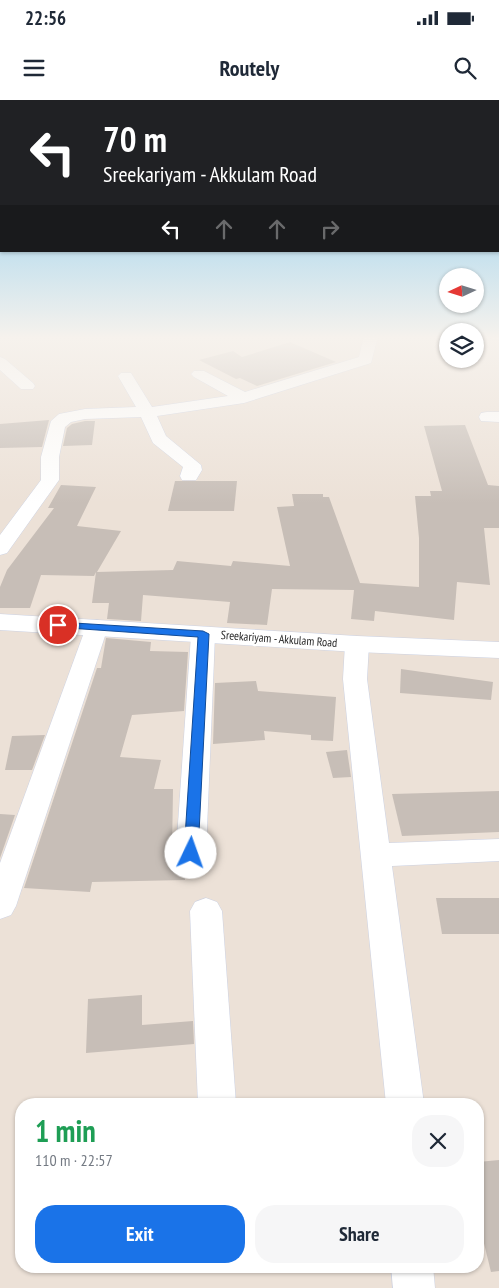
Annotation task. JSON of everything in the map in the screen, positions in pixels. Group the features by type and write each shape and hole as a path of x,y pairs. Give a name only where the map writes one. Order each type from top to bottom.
{"main road":[{"name":"Sreekariyam - Akkulam Road","path":"0,622 356,644 499,650"}],"street":[{"path":"135,391 159,439 192,465 194,470 189,476"},
{"path":"232,391 244,398"},
{"path":"0,548 50,480 50,457 58,422 65,418 85,414 146,410 165,411 244,398 265,391"},
{"path":"0,906 97,627"},
{"path":"191,853 203,634"},
{"path":"356,644 355,679 403,1098"},
{"path":"375,855 499,850"},
{"path":"206,911 217,1098"},
{"path":"413,1273 414,1288"}],"building":[{"path":"49,420 42,447 0,448 0,424"},
{"path":"95,421 92,445 63,446 67,428 72,424"},
{"path":"465,425 488,485 499,486 499,528 484,528 490,585 457,582 454,620 375,611 374,621 351,619 354,590 272,589 267,625 227,623 230,602 143,595 141,621 107,619 109,603 92,603 96,572 94,576 41,575 30,608 0,608 0,587 7,570 54,508 48,508 61,485 96,487 77,526 121,531 97,572 173,570 177,561 231,566 233,561 290,566 277,507 294,506 292,494 323,494 323,497 329,497 360,583 419,587 419,538 415,496 431,496 430,491 442,491 424,426"},
{"path":"175,481 237,481 234,511 168,511"},
{"path":"106,638 151,642 150,651 188,652 184,711 132,715 120,757 161,760 154,789 173,789 172,852 178,862 186,865 185,880 92,882 90,892 24,888 97,668 101,668"},
{"path":"401,669 493,682 491,700 400,693"},
{"path":"256,681 258,691 336,697 333,741 311,740 311,735 264,731 265,740 213,744 215,683"},
{"path":"45,735 32,770 5,770 12,736"},
{"path":"347,750 351,777 333,778 326,752"},
{"path":"499,791 499,832 402,836 392,794"},
{"path":"0,814 15,815 0,858"},
{"path":"436,898 499,898 499,934 442,934"},
{"path":"142,995 142,1025 193,1021 194,1044 86,1053 88,999"},
{"path":"499,1160 499,1271 491,1272 484,1243 484,1161"}],"route":[{"path":"58,625 203,634 191,853"}]}
